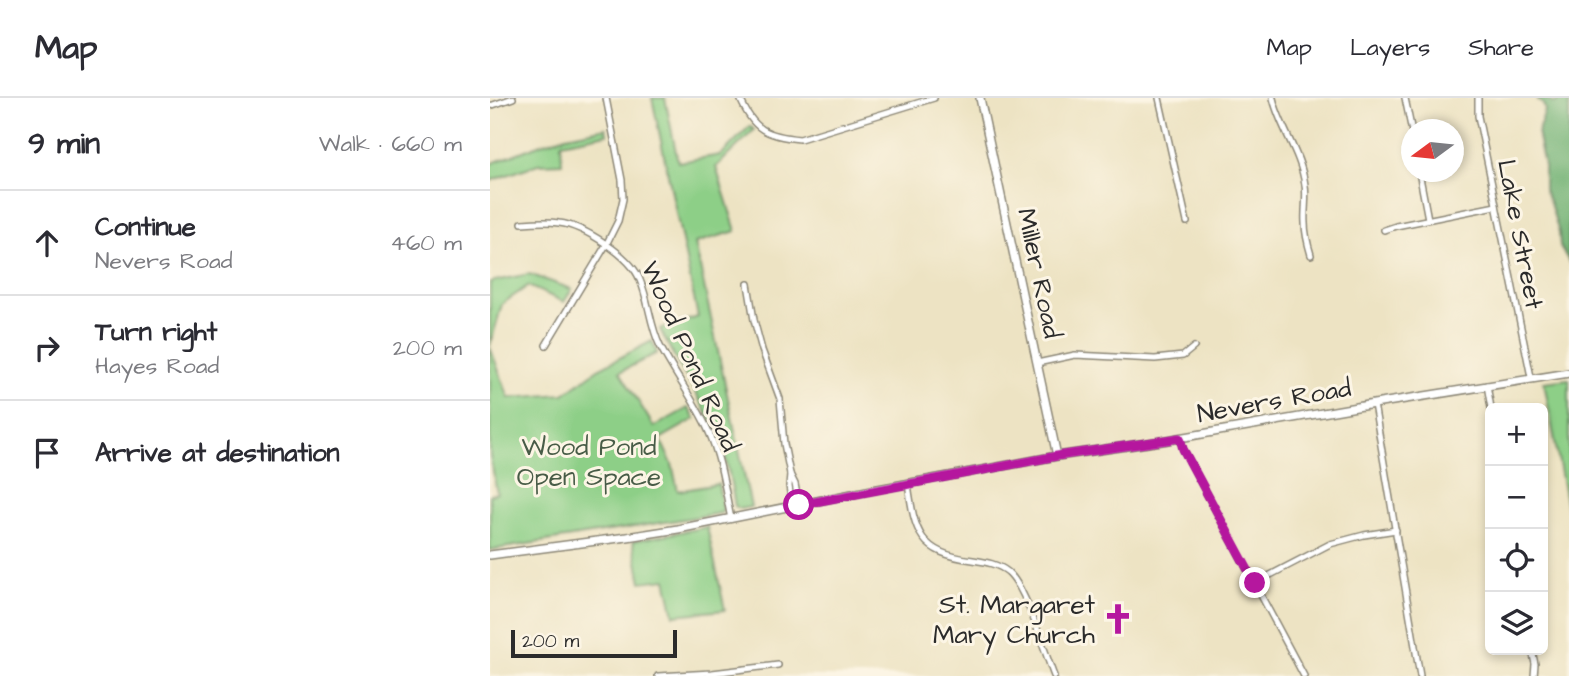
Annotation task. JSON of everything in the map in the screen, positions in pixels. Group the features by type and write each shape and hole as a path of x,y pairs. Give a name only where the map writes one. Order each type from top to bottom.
{"street":[{"path":"490,106 513,98"},
{"name":"Wood Pond Road","path":"606,98 622,180 623,199 618,221 606,245 626,260 639,277 658,341 698,411 715,449 731,519"},
{"path":"740,98 761,128 780,137 800,139 934,98"},
{"name":"Miller Road","path":"980,98 1057,456"},
{"path":"1159,98 1187,222"},
{"path":"1273,98 1277,114 1296,152 1306,186 1305,225 1311,256"},
{"path":"1405,98 1409,119"},
{"name":"Lake Street","path":"1478,98 1478,116 1531,377"},
{"path":"1421,182 1428,219"},
{"path":"1384,230 1496,206"},
{"path":"522,223 562,223 606,245 546,345"},
{"path":"748,284 762,350 780,399 784,444 790,474 795,484 795,505"},
{"path":"1037,363 1075,355 1155,359 1183,356 1194,347"},
{"name":"Nevers Road","path":"490,555 627,537 1057,456 1180,438 1531,377 1569,373"},
{"path":"1487,385 1490,403"},
{"path":"1374,404 1420,676"},
{"path":"1180,438 1183,449 1304,676"},
{"path":"908,484 917,529 929,545 945,555 996,565 1018,584 1054,676"},
{"path":"1255,583 1330,544 1396,530"},
{"path":"1533,655 1534,676"},
{"path":"658,676 778,665"}],"green space":[{"name":"Wood Pond Open Space","path":"652,98 665,98 678,162 721,155 750,126 754,130 716,167 736,231 695,243 751,507 740,509 735,506 718,436 660,329 698,317"},
{"path":"1538,98 1545,98 1553,103 1557,102 1558,98 1569,98 1569,262 1560,246 1559,233 1544,190 1544,166 1538,137 1545,110"},
{"path":"606,128 607,134 561,143 562,163 538,164 490,181 490,164 566,136"},
{"path":"529,274 572,289 564,302 528,286 502,304 490,346 490,282"},
{"name":"Wood Pond Open Space","path":"652,341 657,353 620,372 654,427 688,408 695,419 660,439 672,464 678,491 718,484 723,509 721,513 490,550 490,495 497,493 490,456 490,347 509,398 564,394 598,369"},
{"path":"1569,379 1569,517 1548,403 1544,382"},
{"path":"707,527 725,610 674,615 666,579 641,582 633,541"}],"place":[{"name":"St. Margaret Mary Church","path":"1118,619"}],"route":[{"path":"799,505 1057,456 1180,438 1183,449 1255,583"}]}
